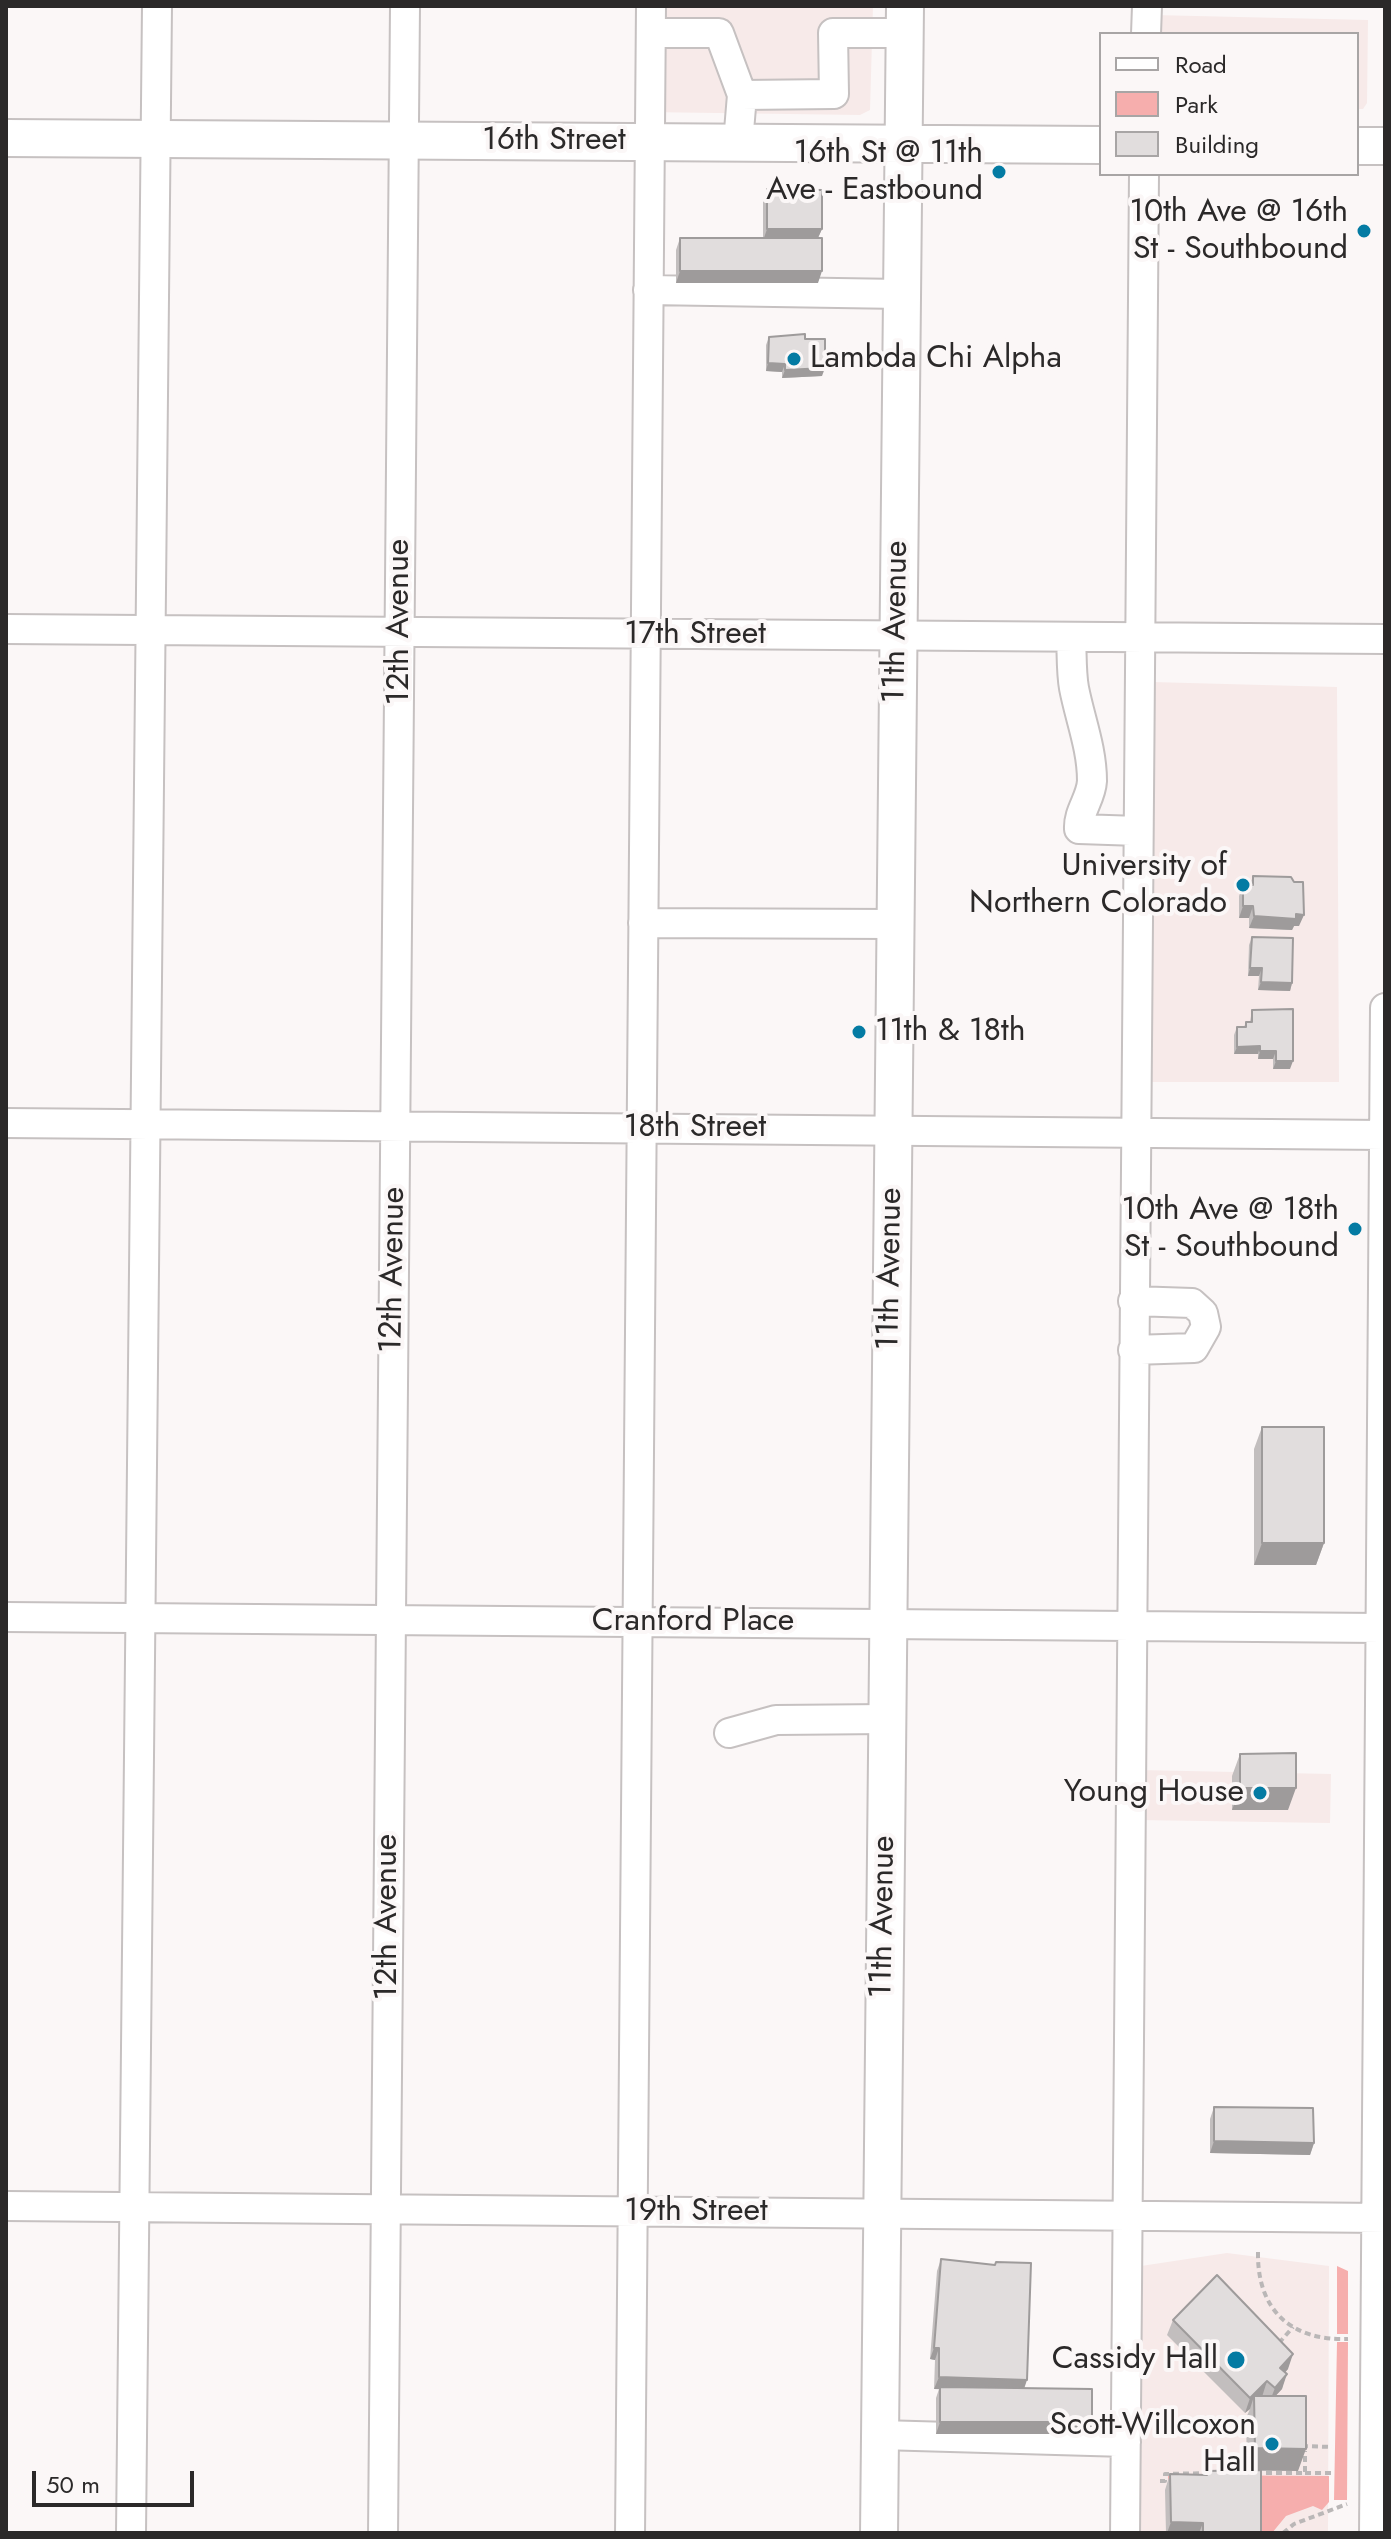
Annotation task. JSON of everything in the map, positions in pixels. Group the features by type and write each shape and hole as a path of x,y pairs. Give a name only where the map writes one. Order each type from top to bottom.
{"main road":[{"name":"11th Avenue","path":"879,2533 893,924 905,20"},
{"name":"16th Street","path":"6,138 1099,145"},
{"path":"1359,146 1385,146"}],"street":[{"path":"131,2533 157,6"},
{"name":"12th Avenue","path":"383,2533 405,6"},
{"path":"1146,32 1147,6"},
{"path":"630,2533 635,1622 651,20 719,33 742,95 738,143"},
{"path":"742,95 834,94 833,33 905,20"},
{"path":"1125,2533 1144,176"},
{"path":"648,290 901,294"},
{"name":"17th Street","path":"6,629 1385,639"},
{"path":"1071,637 1073,686 1085,721 1092,779 1087,802 1078,816 1079,829 1138,831"},
{"path":"643,923 893,924"},
{"path":"1374,2533 1381,2218 1385,1008"},
{"name":"18th Street","path":"6,1123 1384,1135"},
{"path":"1133,1301 1192,1303 1203,1313 1206,1327 1194,1348 1133,1350"},
{"name":"Cranford Place","path":"6,1617 1381,1628"},
{"path":"729,1733 776,1720 886,1719"},
{"name":"19th Street","path":"6,2206 1381,2218"},
{"path":"880,2435 1126,2442"}],"path":[{"path":"1258,2252 1263,2293 1273,2309 1293,2327 1313,2336 1348,2339"},
{"path":"1271,2351 1293,2327"},
{"path":"1305,2432 1302,2446 1305,2473"},
{"path":"1302,2446 1332,2447"},
{"path":"1160,2481 1165,2481 1165,2474 1212,2473"},
{"path":"1243,2473 1331,2473"},
{"path":"1283,2533 1308,2518 1347,2504"}],"shaded area":[{"path":"644,6 873,6 870,110 860,115 645,112"},
{"path":"1153,15 1368,20 1367,103 1359,109 1359,32 1153,32"},
{"name":"University of Northern Colorado","path":"1152,682 1337,687 1339,1082 1144,1082"},
{"path":"1139,1770 1331,1774 1330,1823 1138,1820"},
{"path":"1227,2253 1329,2266 1328,2533 1139,2533 1141,2266"}],"green space":[{"path":"1337,2266 1348,2271 1348,2334 1337,2334"},
{"path":"1337,2342 1348,2342 1347,2500 1334,2500"},
{"path":"1168,2475 1329,2476 1329,2502 1322,2510 1313,2506 1286,2516 1272,2533 1256,2533 1168,2489"}],"building":[{"path":"767,189 822,190 822,229 767,229"},
{"path":"680,238 822,238 822,271 680,271"},
{"name":"Lambda Chi Alpha","path":"805,334 805,339 825,339 825,368 785,370 785,364 768,363 769,337"},
{"path":"1253,876 1291,877 1294,882 1303,882 1304,915 1296,914 1296,919 1254,916 1253,906 1243,906 1243,885 1253,885"},
{"path":"1252,937 1293,938 1292,983 1261,982 1262,968 1250,968"},
{"path":"1293,1009 1293,1061 1276,1061 1276,1051 1260,1051 1260,1046 1237,1047 1237,1027 1246,1027 1246,1022 1252,1022 1252,1010"},
{"path":"1262,1427 1324,1427 1324,1543 1262,1543"},
{"path":"1296,1753 1296,1788 1240,1788 1240,1754"},
{"path":"1214,2107 1313,2108 1314,2143 1214,2141"},
{"path":"941,2259 995,2265 996,2262 1031,2263 1027,2380 939,2377 939,2348 934,2348"},
{"name":"Cassidy Hall","path":"1217,2275 1293,2354 1280,2368 1287,2374 1275,2388 1267,2381 1250,2398 1173,2320"},
{"path":"940,2387 1092,2389 1092,2422 940,2422"},
{"path":"1254,2396 1306,2396 1306,2449 1255,2448"},
{"path":"1261,2470 1261,2533 1203,2533 1203,2523 1171,2522 1170,2474 1207,2475 1207,2471"}],"place":[{"name":"16th St @ 11th Ave - Eastbound","path":"999,172"},
{"name":"10th Ave @ 16th St - Southbound","path":"1364,231"},
{"name":"Lambda Chi Alpha","path":"794,359"},
{"name":"University of Northern Colorado","path":"1243,885"},
{"name":"11th & 18th","path":"859,1032"},
{"name":"10th Ave @ 18th St - Southbound","path":"1355,1229"},
{"name":"Young House","path":"1260,1793"},
{"name":"Cassidy Hall","path":"1236,2360"},
{"name":"Scott-Willcoxon Hall","path":"1272,2444"}]}
